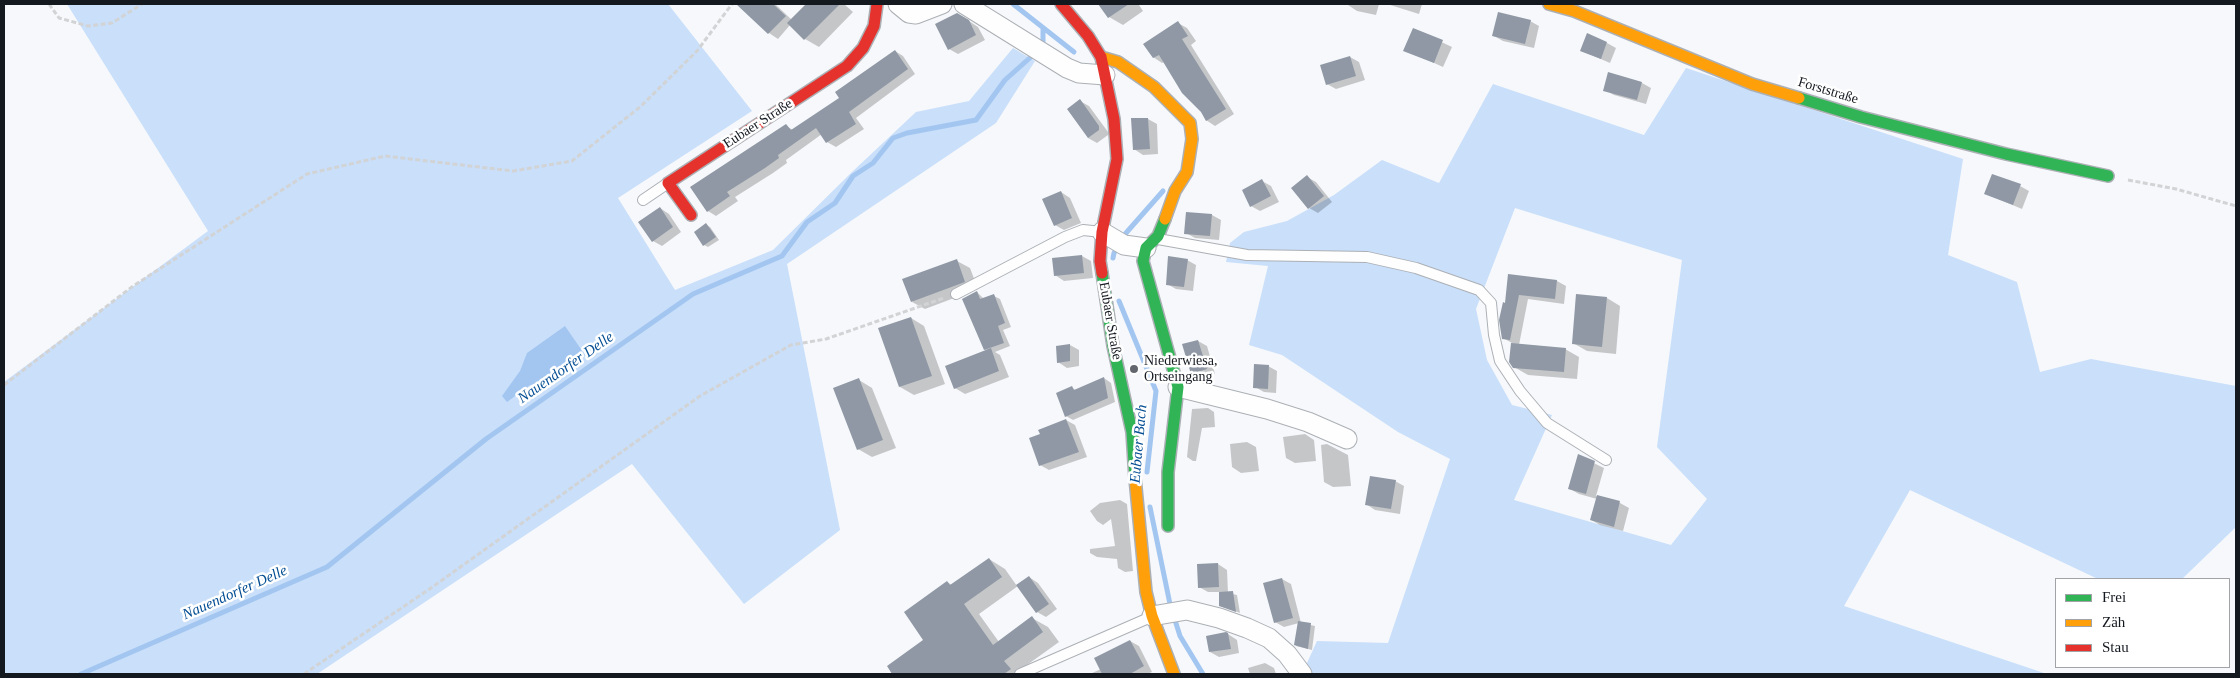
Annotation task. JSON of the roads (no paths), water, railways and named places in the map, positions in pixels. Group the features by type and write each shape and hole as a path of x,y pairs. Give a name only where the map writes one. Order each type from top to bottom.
{"street":[{"name":"Eubaer Straße","path":"668,183 847,66 863,48 874,26 877,4"},
{"path":"898,4 909,13 916,14 942,4"},
{"path":"964,4 1067,68 1079,73 1118,62 1154,87 1190,123 1192,139 1187,172 1175,191 1163,226 1150,243 1143,261 1178,387 1168,472 1168,526"},
{"name":"Eubaer Straße","path":"1061,4 1088,36 1103,66 1114,119 1117,159 1113,238 1100,261 1113,346 1132,432 1137,511 1146,592 1166,614 1174,674"},
{"name":"Forststraße","path":"1550,4 1574,11 1752,84 1890,124 2006,154 2108,176"},
{"path":"668,183 691,215"},
{"path":"1113,238 1150,243"},
{"path":"1178,387 1267,409 1308,422 1347,439"},
{"path":"1166,614 1200,612 1269,638 1287,654 1302,674"}],"lane":[{"path":"642,200 668,183"},
{"path":"956,294 1065,237 1083,230 1113,238"},
{"path":"1150,243 1247,254 1367,257 1416,268 1479,290 1491,303 1494,335 1500,361 1520,391 1547,423 1606,460"},
{"path":"1020,674 1166,614"}],"waterway":[{"name":"Eubaer Bach","path":"1013,4 1074,52"},
{"path":"1043,30 1043,42"},
{"name":"Nauendorfer Delle","path":"81,674 327,567 486,439 693,294 782,256 807,222 835,203 853,176 873,163 893,138 907,133 976,120 1005,80 1032,56"},
{"name":"Eubaer Bach","path":"1113,258 1126,233 1163,191"},
{"name":"Eubaer Bach","path":"1119,301 1156,391 1147,472"},
{"name":"Eubaer Bach","path":"1150,507 1171,609"},
{"name":"Eubaer Bach","path":"1174,617 1180,636 1203,674"}],"place":[{"name":"Niederwiesa, Ortseingang","path":"1134,369"}]}
